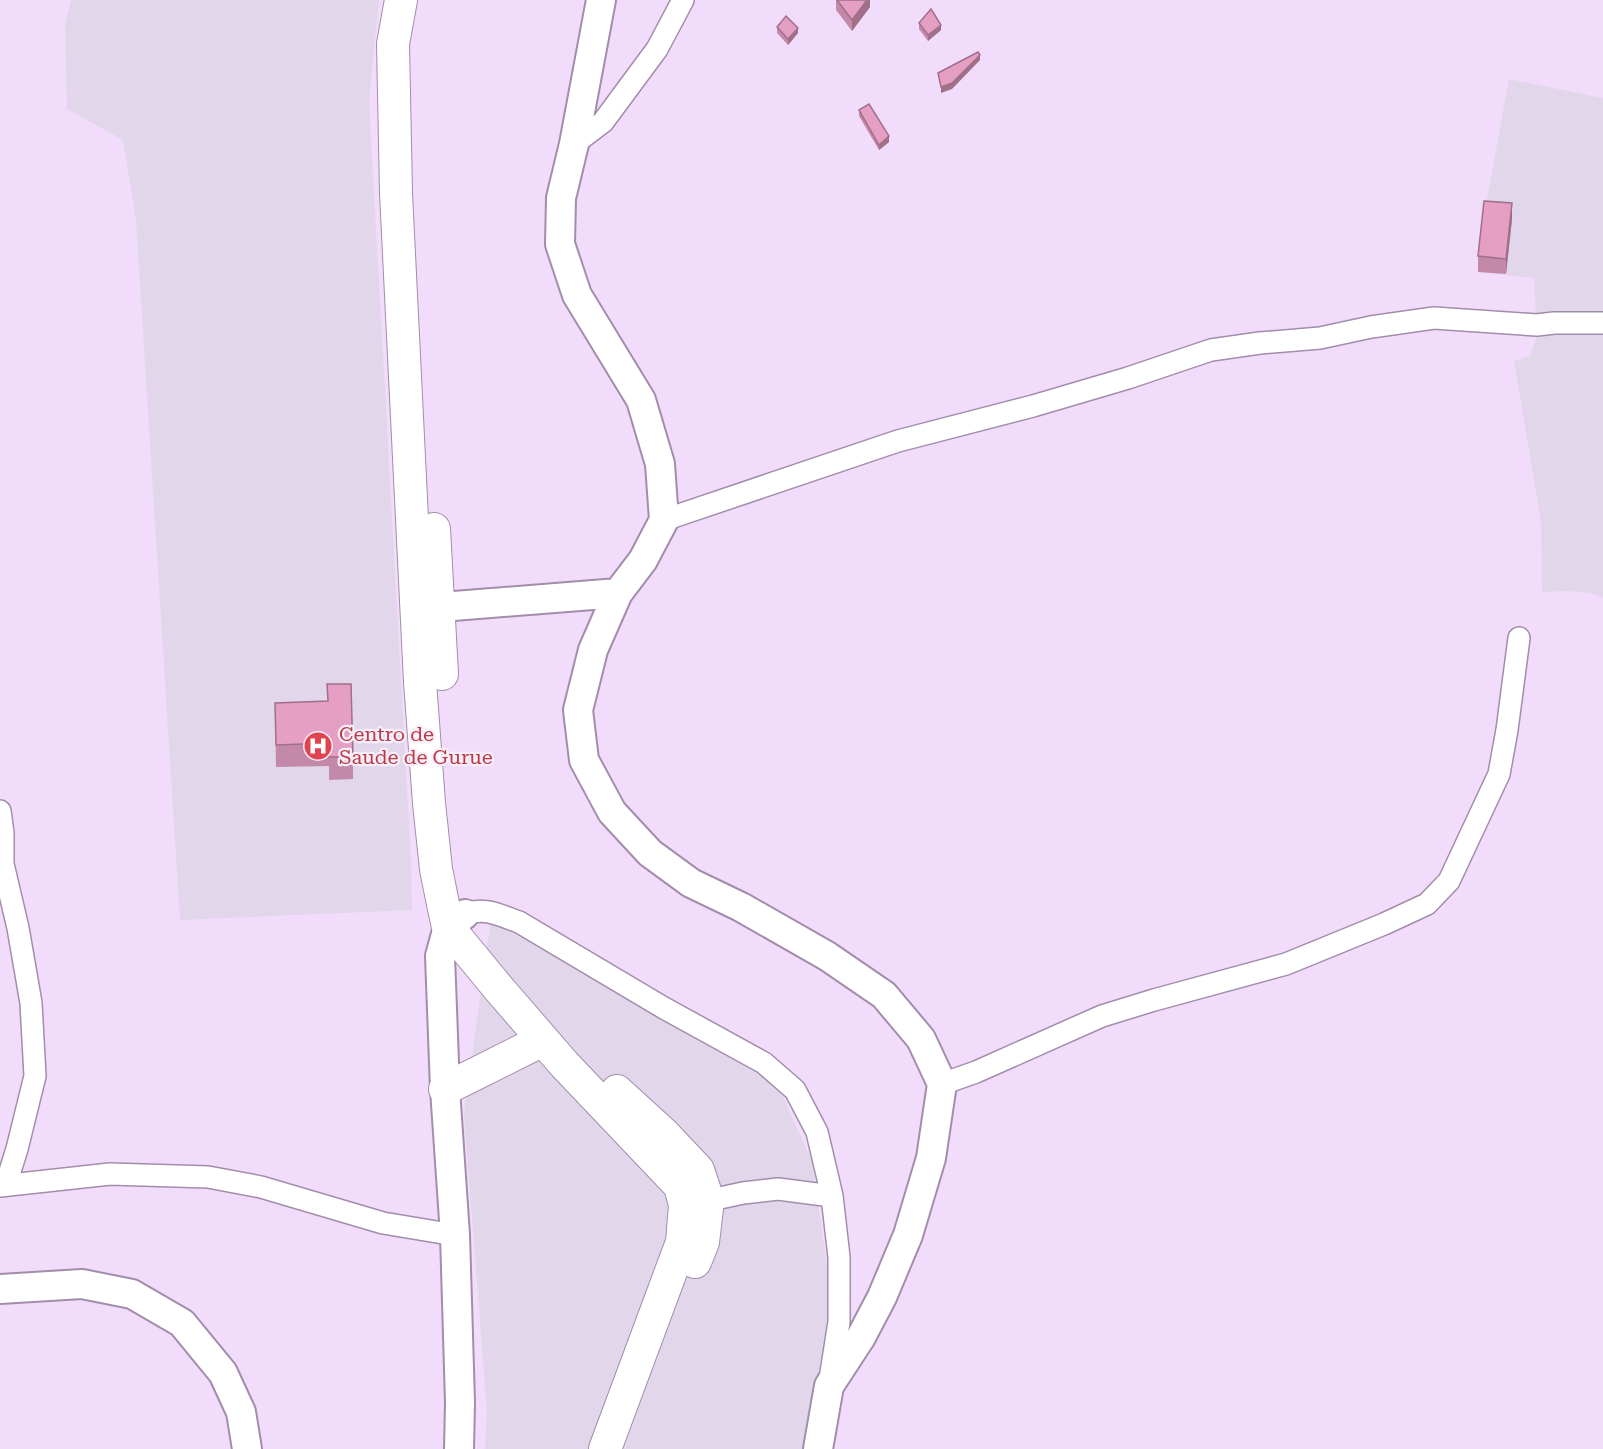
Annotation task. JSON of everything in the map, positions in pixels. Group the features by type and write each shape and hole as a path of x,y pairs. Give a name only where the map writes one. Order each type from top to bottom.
{"main road":[{"path":"400,6 393,44 396,193 427,608 429,803 436,869 456,921 543,1040 697,1203"},
{"path":"456,921 507,971 609,1084 663,1133 698,1170 697,1203 703,1242 669,1329 628,1449"},
{"path":"445,1089 543,1040"},
{"path":"605,1449 697,1203"}],"street":[{"path":"601,0 574,144 561,198 560,244 577,295 641,400 660,464 664,520 643,560 618,593 593,650 578,710 584,760 612,812 650,854 691,883 741,907 827,956 884,994 921,1039 942,1084 931,1158 908,1235 882,1297 861,1337 829,1386"},
{"path":"574,144 603,122 657,49 683,0"},
{"path":"664,520 898,441 1086,391 1211,350 1320,338 1383,325 1434,318 1537,325 1603,324"},
{"path":"427,608 618,593"},
{"path":"942,1084 976,1072 1102,1016 1286,963 1384,924 1427,904 1449,881 1499,774 1519,638"},
{"path":"0,812 3,864 32,1003 34,1076 17,1149 3,1185 110,1174 208,1177 261,1187 383,1223 455,1235"},
{"path":"459,1449 460,1402 455,1235 445,1089 441,956 456,921 478,910 519,922 664,1008 764,1063 795,1090 817,1132 832,1196 838,1257 839,1322 819,1449"},
{"path":"697,1203 743,1193 778,1189 832,1196"},
{"path":"0,1289 82,1284 132,1294 182,1323 223,1373 241,1412 247,1449"}],"shaded area":[{"path":"71,0 379,0 369,102 412,910 180,920 136,220 123,140 67,109 65,26"},
{"path":"1509,79 1603,98 1603,598 1590,593 1542,592 1541,522 1514,361 1530,356 1537,336 1534,278 1478,272 1484,216"},
{"path":"491,919 778,1086 812,1161 832,1300 804,1449 485,1449 487,1413 464,1114"}],"building":[{"path":"837,0 867,0 852,20"},
{"path":"931,9 941,25 928,35 919,23"},
{"path":"786,16 798,28 788,39 777,27"},
{"path":"978,52 980,55 952,83 941,87 938,73"},
{"path":"869,104 889,136 879,145 859,110"},
{"path":"1484,201 1512,203 1506,259 1478,256"},
{"path":"327,684 351,684 353,757 329,757 329,743 276,745 275,703 328,701"}],"place":[{"name":"Centro de Saude de Gurue","path":"318,746"}]}
